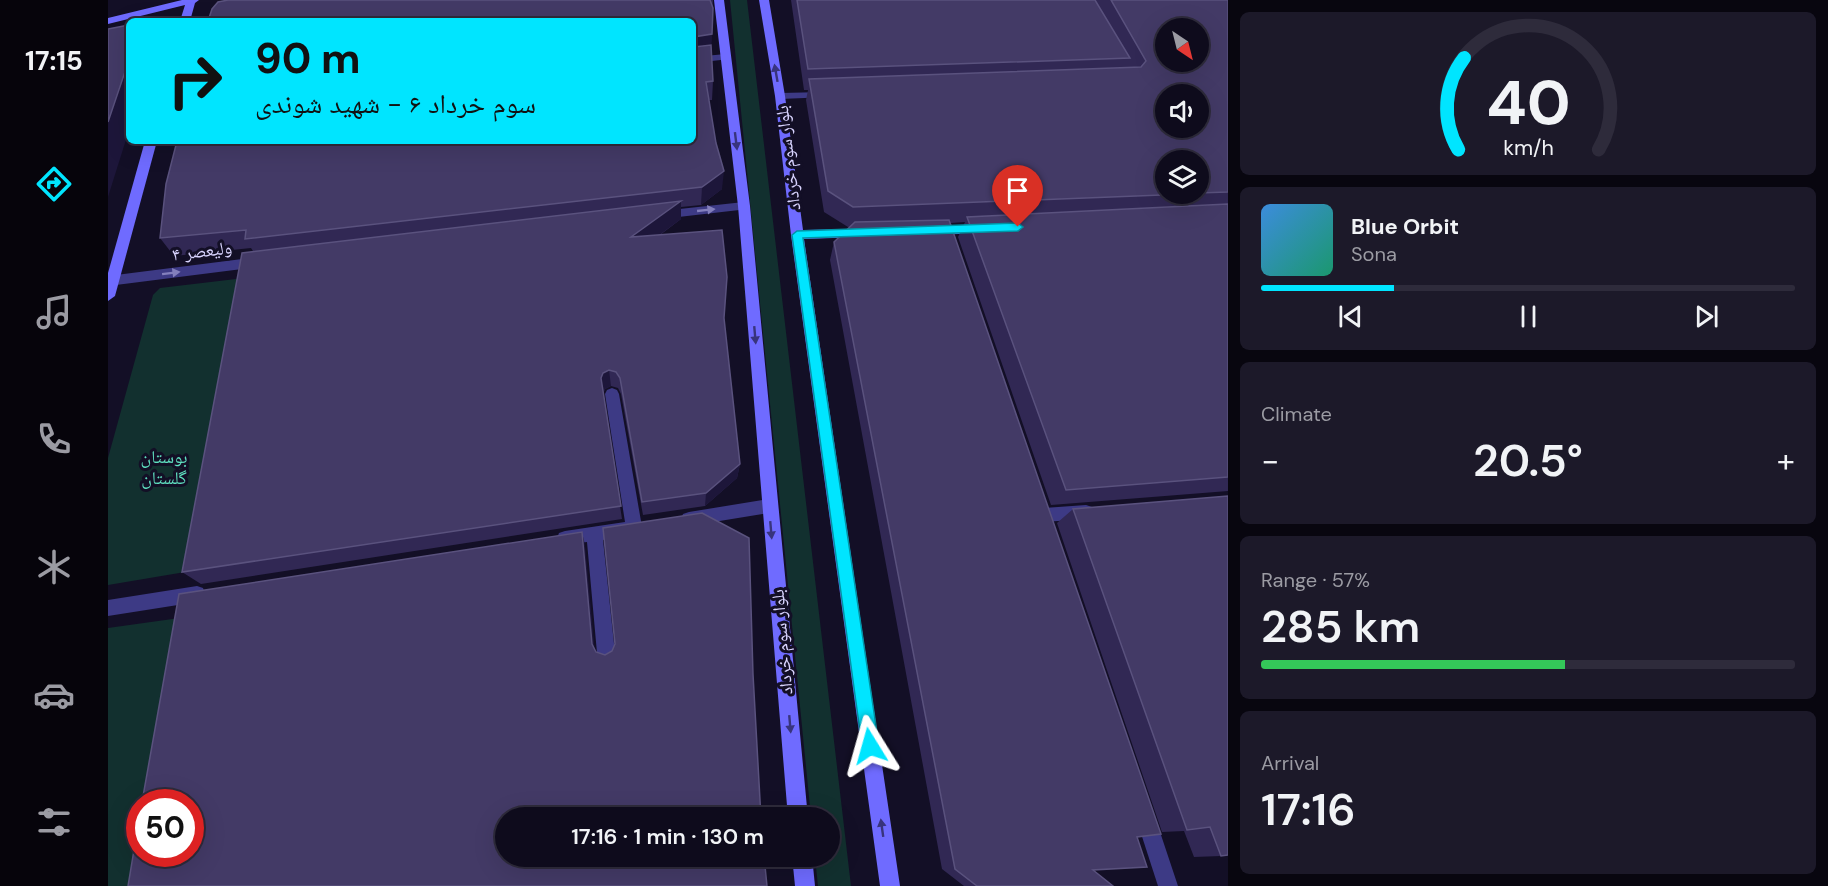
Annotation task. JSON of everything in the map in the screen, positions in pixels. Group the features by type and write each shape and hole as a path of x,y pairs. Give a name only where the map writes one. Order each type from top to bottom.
{"main road":[{"path":"108,21 193,0"},
{"path":"186,18 193,0"},
{"name":"بلوار سوم خرداد","path":"719,0 744,206 797,807"},
{"name":"بلوار سوم خرداد","path":"764,0 780,96 797,235 890,886"},
{"path":"108,296 110,280 149,144"},
{"path":"925,231 950,236 994,228"},
{"path":"797,235 878,232"},
{"path":"803,867 805,886"}],"street":[{"path":"696,60 726,57"},
{"path":"780,96 839,94"},
{"path":"650,216 744,206"},
{"name":"ولیعصر ۴","path":"110,280 276,260"},
{"path":"547,541 639,526 612,394"},
{"path":"668,522 769,506"},
{"path":"1044,515 1101,510"},
{"path":"594,534 606,653"},
{"path":"108,608 215,591"},
{"path":"1142,807 1168,886"}],"green space":[{"path":"730,0 747,0 851,886 818,886 816,867 840,867 840,807 810,807"},
{"name":"بوستان گلستان","path":"253,277 203,569 108,585 108,458 153,295 160,288"},
{"path":"194,616 167,789 126,789 126,867 145,867 152,886 108,886 108,628"}],"building":[{"path":"228,0 710,0 713,8 712,34 696,37 696,18 209,18 218,2"},
{"path":"797,0 1095,0 1130,58 808,69"},
{"path":"1111,0 1228,0 1228,192 1209,193 1209,150 1155,150 1155,195 853,207 828,191 809,79 1141,67 1146,61"},
{"path":"126,26 126,69 108,122 108,29"},
{"path":"711,45 713,81 706,82 716,143 724,171 702,187 245,239 246,230 160,238 166,184 176,144 696,144 696,47"},
{"path":"681,201 631,237 722,230 727,277 724,318 740,464 706,493 642,502 620,378 616,372 609,370 603,373 601,378 621,506 182,572 242,253"},
{"path":"1228,204 1228,477 1066,490 967,217"},
{"path":"949,220 1161,834 1137,837 1147,867 1093,870 1113,886 977,886 955,869 834,242 855,222"},
{"path":"1228,496 1228,855 1221,856 1210,827 1187,830 1073,509"},
{"path":"702,513 749,538 760,807 495,807 495,867 765,867 767,886 128,886 131,867 204,867 204,789 144,789 179,594 582,532 592,644 596,652 605,655 612,651 615,644 603,528"}],"route":[{"path":"870,746 797,235 1018,227"}]}
